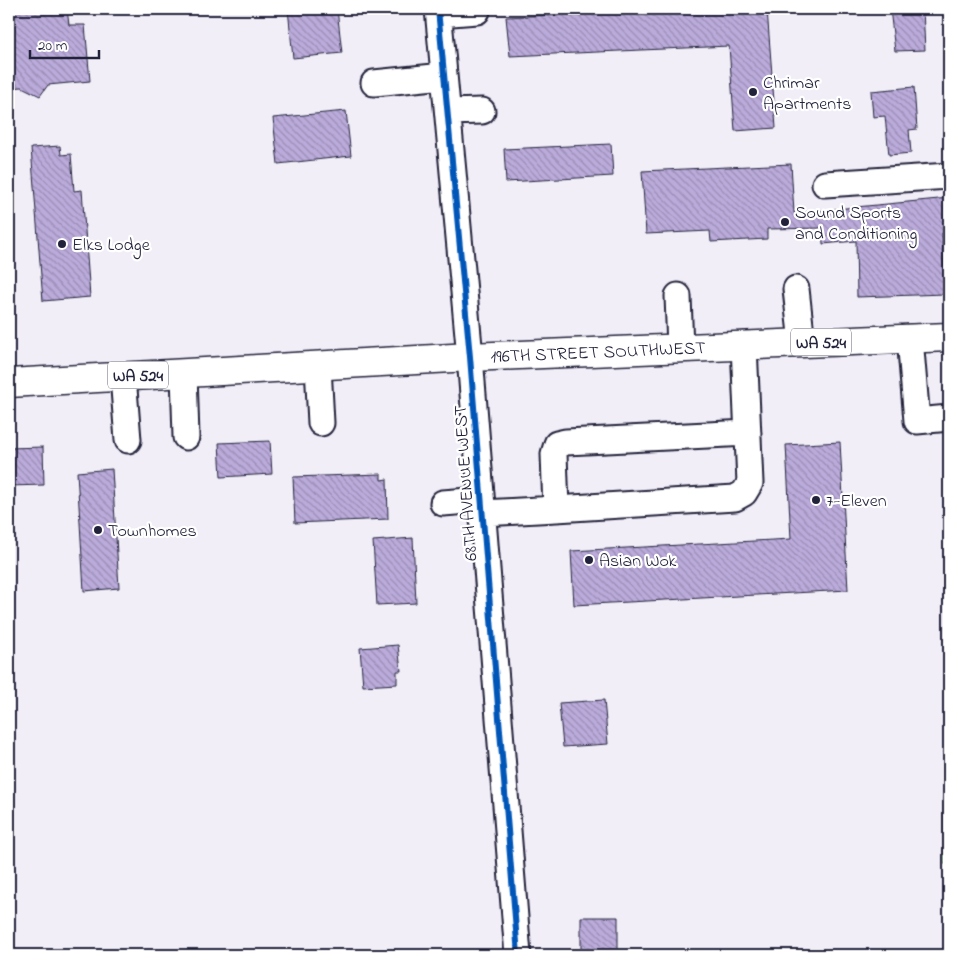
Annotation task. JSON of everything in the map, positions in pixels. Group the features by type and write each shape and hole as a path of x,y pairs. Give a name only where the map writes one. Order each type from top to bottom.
{"main road":[{"name":"196TH STREET SOUTHWEST","path":"9,383 470,357 949,337"}],"street":[{"path":"438,11 478,11"},
{"name":"68TH AVENUE WEST","path":"438,11 470,357 518,955"},
{"path":"374,83 444,76"},
{"path":"448,112 482,111"},
{"path":"825,184 949,176"},
{"path":"796,289 802,343"},
{"path":"678,296 680,348"},
{"path":"910,338 917,421 949,418"},
{"path":"442,503 482,507 556,508 735,498 744,493 750,483 744,345"},
{"path":"318,366 321,423"},
{"path":"184,373 186,437"},
{"path":"123,376 128,440"},
{"path":"556,508 554,454 557,444 748,433"}],"green space":[{"path":"949,750 949,864 944,864 944,751"}],"building":[{"path":"9,9 67,9 69,25 85,25 90,81 48,85 40,96 22,87 9,88"},
{"path":"288,9 337,9 342,53 293,58"},
{"name":"Chrimar Apartments","path":"680,9 767,9 776,128 735,131 729,46 510,56 506,17"},
{"path":"890,9 923,9 925,50 895,51"},
{"path":"914,87 917,129 909,130 911,153 889,155 885,116 873,117 871,91"},
{"path":"346,111 351,156 278,164 273,118"},
{"path":"611,144 613,176 506,182 504,149"},
{"name":"Elks Lodge","path":"60,146 61,155 71,154 74,191 82,190 90,297 43,301 31,148"},
{"path":"791,164 794,213 949,198 949,232 942,233 945,294 857,297 856,241 823,244 822,228 767,229 767,239 711,242 710,231 646,234 642,171"},
{"path":"270,441 272,474 221,477 219,443"},
{"path":"840,442 848,590 574,605 571,551 791,539 786,445"},
{"path":"43,447 44,485 9,486 9,448"},
{"name":"Townhomes","path":"112,469 119,588 84,591 77,472"},
{"path":"381,474 381,480 387,479 388,519 295,523 293,477"},
{"path":"413,538 416,603 377,605 373,541"},
{"path":"398,645 401,671 397,671 397,684 363,686 360,648"},
{"path":"604,700 608,744 563,747 559,703"},
{"path":"581,917 618,917 618,955 581,955"}],"cycle path":[{"path":"438,9 470,357 518,955"}],"place":[{"name":"Chrimar Apartments","path":"753,92"},
{"name":"Sound Sports and Conditioning","path":"785,222"},
{"name":"Elks Lodge","path":"62,244"},
{"name":"7-Eleven","path":"816,500"},
{"name":"Townhomes","path":"98,530"},
{"name":"Asian Wok","path":"589,560"}]}
